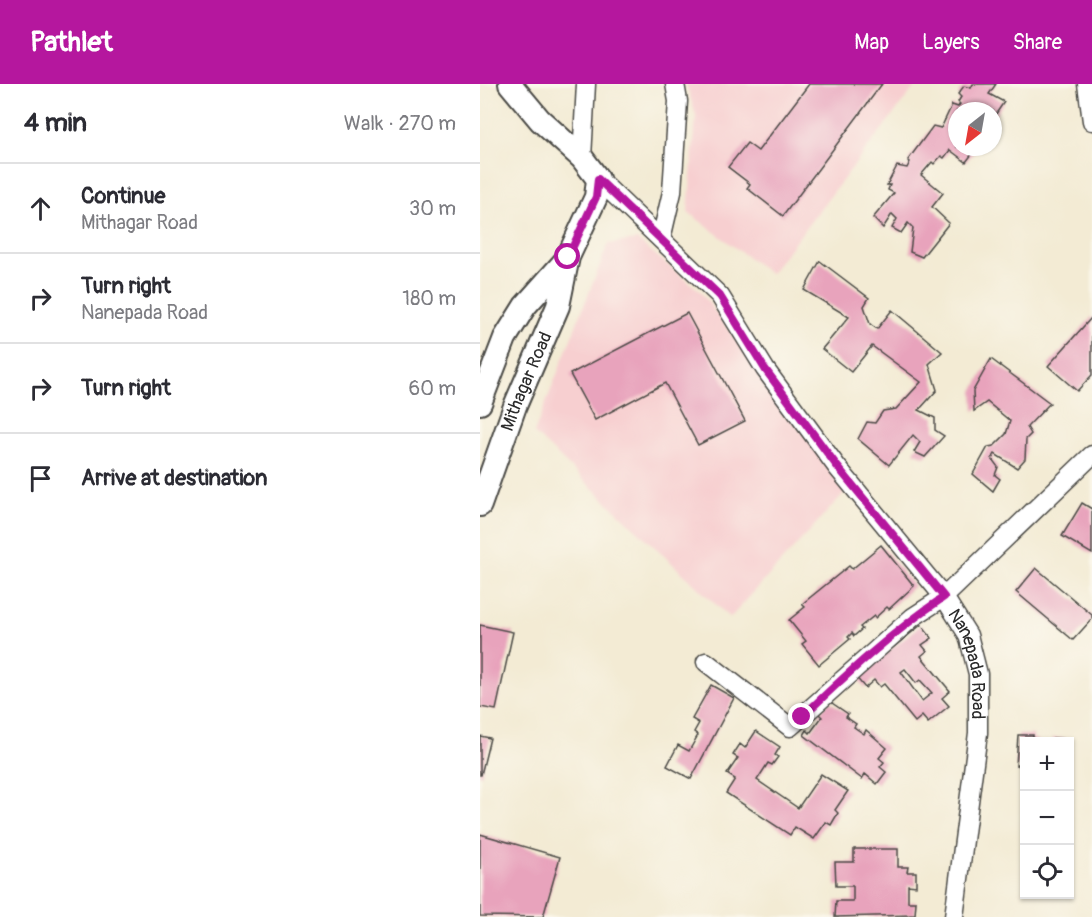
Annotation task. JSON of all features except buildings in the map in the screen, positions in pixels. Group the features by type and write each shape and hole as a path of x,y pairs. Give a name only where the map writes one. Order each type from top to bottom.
{"street":[{"path":"510,84 540,120 582,158 598,179"},
{"path":"582,158 586,84"},
{"path":"661,238 672,192 678,101 675,84"},
{"path":"1087,84 1092,121"},
{"name":"Nanepada Road","path":"598,179 720,296 765,369 830,458 944,597 968,635 978,674 978,733 954,917"},
{"name":"Mithagar Road","path":"480,505 515,406 558,306 568,257 596,197 598,179"},
{"name":"Mithagar Road","path":"480,403 505,338 525,306 568,257"},
{"path":"706,662 790,727 913,617 944,597 1092,455"}],"shaded area":[{"path":"686,84 917,84 770,274 688,212 696,116"},
{"path":"637,240 700,291 847,490 730,618 534,433 608,244"}],"route":[{"path":"568,257 596,197 598,179 720,296 765,369 837,466 944,597 913,617 802,717"}]}
